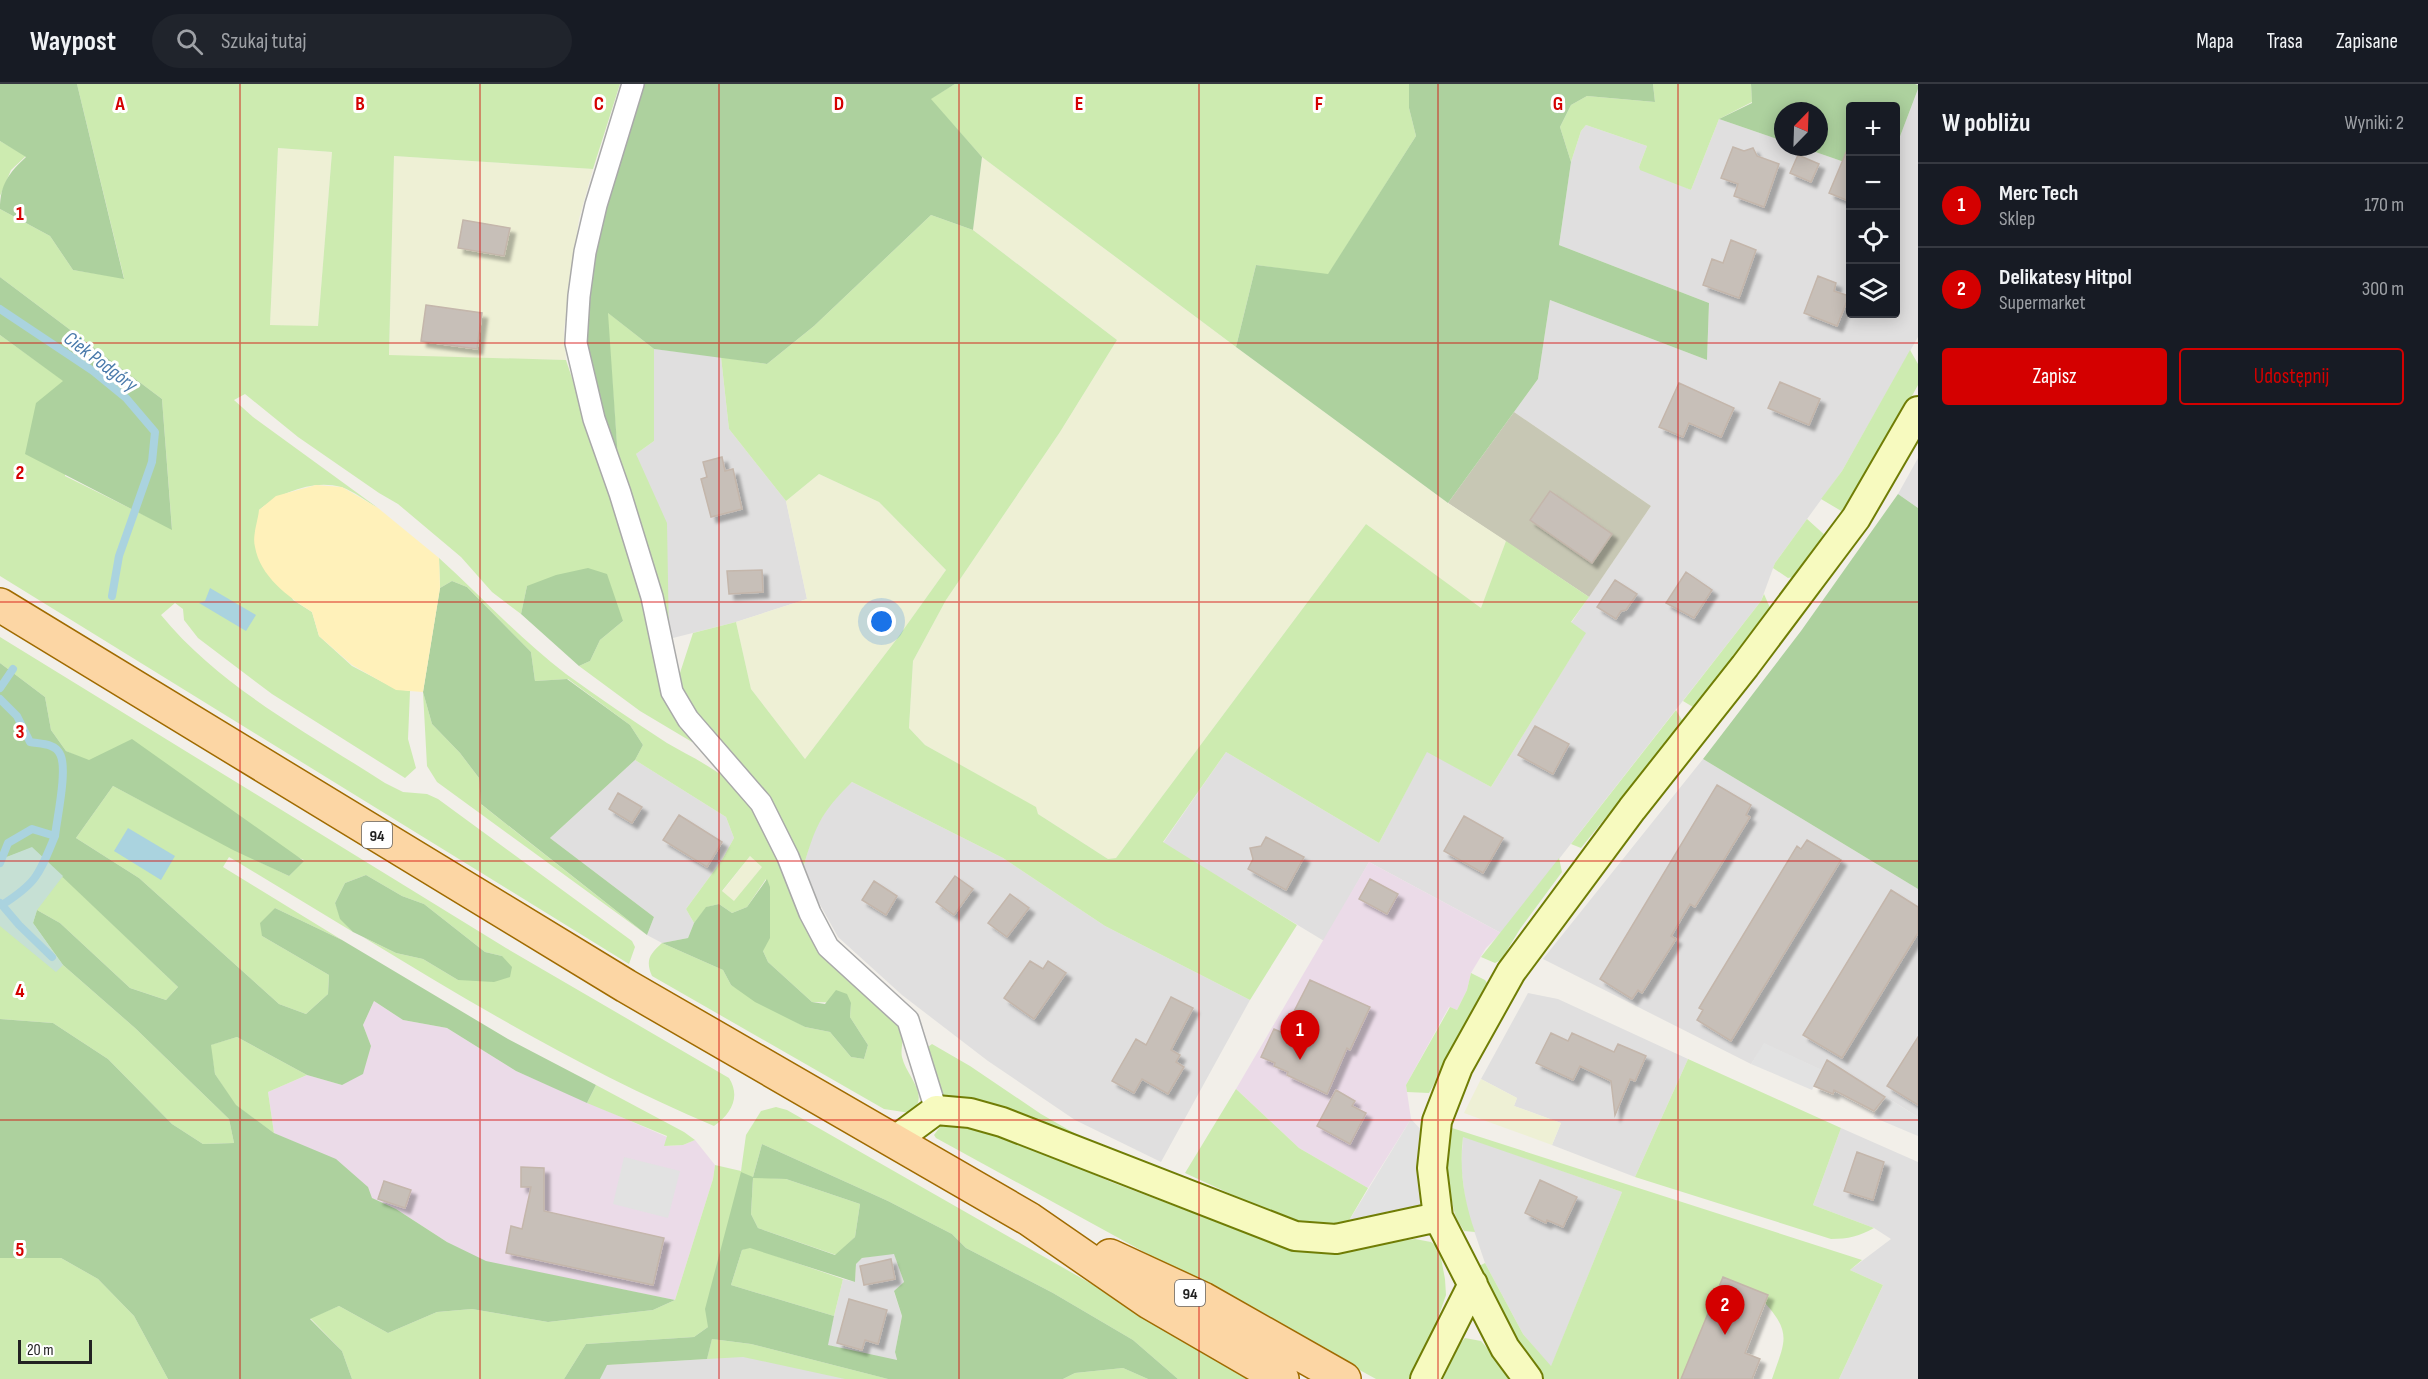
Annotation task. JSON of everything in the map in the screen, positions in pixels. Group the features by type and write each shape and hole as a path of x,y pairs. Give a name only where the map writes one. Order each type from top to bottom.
{"main road":[{"name":"94","path":"0,605 626,986 1029,1219 1149,1302 1282,1379"},
{"name":"94","path":"1029,1219 1203,1299 1344,1379"}],"street":[{"path":"633,84 599,193 585,252 576,343 594,419 652,597 672,692 688,719 761,803 788,857 810,913 828,947 908,1020 936,1110"},
{"path":"1528,1379 1505,1348 1438,1217 1432,1168 1437,1121 1458,1067 1511,972 1632,809 1745,666 1856,518 1918,411"},
{"path":"894,1142 936,1110 970,1113 1002,1122 1295,1236 1336,1239 1438,1217"},
{"path":"1425,1379 1473,1284"}],"shaded area":[{"path":"1918,89 1918,337 1842,471 1775,563 1761,601 1501,933 1369,862 1324,941 1163,843 1226,752 1379,843 1427,751 1491,787 1585,634 1571,623 1651,506 1514,412 1538,379 1550,300 1707,360 1709,303 1559,245 1571,162 1581,131 1586,125 1647,146 1639,167 1691,190 1719,119 1774,138 1774,156 1827,156 1846,163 1846,318 1900,318 1900,136"},
{"path":"278,148 332,152 318,327 270,325"},
{"path":"394,156 593,169 579,219 564,330 566,360 389,356"},
{"path":"982,157 1448,503 1506,541 1481,609 1366,524 1116,858 1108,859 1038,814 1035,807 925,745 909,728 913,661 946,600 1060,432 1117,340 973,230"},
{"path":"654,349 721,357 729,429 786,501 807,599 736,622 669,639 636,454 654,441"},
{"path":"1514,412 1651,506 1589,597 1448,503"},
{"path":"1918,458 1918,508 1898,494"},
{"path":"819,474 879,502 946,570 805,759 751,689 736,622 807,599 786,501"},
{"path":"1703,759 1918,889 1918,1117 1867,1085 1864,1090 1765,1044 1751,1064 1543,959"},
{"path":"635,760 726,817 734,838 722,860 686,909 694,923 688,938 662,943 647,935 654,917 550,838"},
{"path":"852,782 1003,858 1105,926 1250,1000 1161,1162 1075,1120 988,1061 902,995 838,937 802,872 813,833 831,802"},
{"path":"32,847 63,876 37,910 33,923 63,965 56,972 0,926 0,853 4,858"},
{"path":"750,856 763,866 734,902 722,892"},
{"path":"1369,862 1501,933 1486,948 1471,973 1467,990 1457,1010 1449,1007 1406,1085 1411,1119 1368,1188 1299,1148 1236,1089"},
{"path":"1528,993 1558,999 1688,1059 1635,1177 1552,1145 1561,1123 1514,1106 1517,1098 1481,1079"},
{"path":"374,1001 403,1020 447,1028 516,1071 667,1137 665,1146 683,1145 695,1140 715,1165 713,1179 675,1300 486,1262 447,1242 396,1209 371,1198 336,1160 274,1133 268,1092 307,1075 342,1085 371,1046 363,1025"},
{"path":"1764,1043 1822,1070 1812,1090 1751,1064"},
{"path":"1481,1079 1517,1098 1514,1106 1561,1123 1552,1145 1464,1113"},
{"path":"1886,1097 1918,1117 1918,1136 1873,1117"},
{"path":"1411,1119 1425,1134 1426,1202 1422,1209 1344,1229"},
{"path":"1841,1128 1918,1162 1918,1379 1839,1379 1883,1285 1850,1270 1891,1239 1874,1228 1813,1205"},
{"path":"1463,1136 1622,1192 1551,1367 1523,1334 1485,1263 1466,1207 1461,1165"},
{"path":"624,1157 680,1171 668,1218 613,1204"},
{"path":"894,1253 904,1282 894,1292 902,1316 895,1352 897,1361 827,1345 843,1279 855,1282 856,1264 862,1258"},
{"path":"712,1339 888,1379 600,1379 606,1365 707,1359"}],"green space":[{"path":"0,84 77,84 124,279 73,270 50,236 0,209 0,200 7,180 26,157 0,141"},
{"path":"77,84 620,84 593,169 394,156 389,355 566,360 641,586 650,641 667,702 697,742 692,742 640,711 579,666 590,661 600,640 623,621 527,586 521,614 492,592 461,557 398,504 298,437 245,394 234,400 253,417 378,508 341,487 319,485 287,493 259,510 293,600 312,612 319,636 352,666 396,689 410,691 408,739 416,768 405,778 272,694 198,638 184,620 183,609 175,603 161,615 184,641 237,687 385,783 403,792 427,794 438,799 632,941 635,947 629,964 0,576 0,335 64,381 65,476 172,529 162,399 0,277 0,209 50,236 73,270 124,278","holes":["278,148 332,152 318,326 270,325"]},
{"path":"641,84 955,84 931,99 982,157 973,230 931,215 814,326 767,364 654,349 608,313 618,459 583,354 597,228"},
{"path":"955,84 1409,84 1409,108 1416,136 1328,275 1256,265 1236,347 982,157 930,99"},
{"path":"1409,84 1653,84 1655,102 1587,96 1571,105 1560,127 1571,162 1559,245 1709,303 1707,360 1550,300 1538,379 1448,503 1236,347 1256,265 1328,274 1416,136 1409,108"},
{"path":"1653,84 1751,84 1752,102 1719,119 1691,190 1640,170 1647,146 1586,125 1581,131 1571,162 1560,127 1571,105 1587,96 1655,102"},
{"path":"1751,84 1918,85 1900,136 1900,102 1846,102 1846,163 1827,156 1828,102 1774,102 1774,138 1719,119 1752,103"},
{"path":"0,141 26,156 11,170 0,196"},
{"path":"931,215 973,230 1117,340 1060,432 946,600 913,661 909,728 925,745 1036,807 1038,814 1108,859 1116,858 1366,524 1481,608 1506,541 1589,597 1571,622 1586,633 1491,787 1427,752 1379,843 1226,752 1163,842 1297,925 1250,1000 1105,926 1003,858 852,782 832,803 820,822 810,844 802,872 770,801 689,703 678,679 693,633 736,622 751,689 805,759 946,570 879,502 819,474 786,501 729,429 721,357 767,364 814,326"},
{"path":"0,277 162,399 172,530 25,454 36,403 63,381 0,335"},
{"path":"607,312 654,349 654,441 636,454 667,523 669,639 618,459"},
{"path":"1910,350 1918,364 1918,385 1871,471 1843,512 1821,499 1842,471"},
{"path":"1898,494 1918,508 1918,889 1703,759 1801,631"},
{"path":"1807,519 1827,537 1797,576 1788,578 1773,568"},
{"path":"439,558 549,661 667,743 715,770 740,791 767,831 812,942 826,959 884,1008 901,1030 902,1057 916,1086 919,1100 910,1113 884,1109 652,976 649,961 654,951 662,943 723,970 731,985 805,1027 830,1032 851,1057 864,1059 868,1045 850,1017 851,1003 812,1002 768,962 763,951 766,879 747,907 732,913 719,904 707,907 694,923 686,909 722,860 734,838 726,817 635,760 643,745 630,725 568,679 535,681 531,652 467,587 452,581 440,588","holes":["750,856 762,867 734,901 722,891"]},
{"path":"588,568 607,574 623,621 600,640 590,661 579,666 521,614 527,586 556,575"},
{"path":"452,581 467,587 531,652 535,681 567,679 630,725 643,745 635,760 550,838 654,917 647,935 481,804 479,778 460,753 432,724 423,692 440,588"},
{"path":"1764,594 1771,610 1700,703 1693,707 1683,701 1761,601"},
{"path":"0,637 506,948 729,1078 734,1098 729,1111 714,1126 668,1106 535,1038 363,937 396,953 423,959 458,980 502,956 485,952 424,904 402,896 366,875 345,883 335,903 341,919 353,932 229,857 223,867 342,940 275,908 262,936 329,975 328,994 306,1014 279,1004 139,878 76,838 113,786 289,876 304,860 66,751 51,730 45,697 0,663"},
{"path":"0,663 45,697 51,730 66,751 89,760 132,739 304,861 289,876 233,850 113,786 76,838 139,878 279,1004 306,1014 328,994 329,975 262,936 260,923 275,908 342,940 508,1039 596,1085 587,1103 516,1071 447,1028 403,1020 374,1001 363,1025 371,1046 363,1074 342,1085 307,1075 237,1037 211,1045 215,1074 236,1105 274,1133 336,1159 368,1187 372,1198 396,1209 447,1242 486,1261 675,1300 653,1310 548,1322 472,1309 437,1312 388,1333 339,1306 310,1319 342,1351 352,1379 168,1379 134,1316 98,1279 61,1258 0,1258 0,1019 53,1023 108,1059 172,1124 203,1144 234,1143 229,1119 135,1028 63,965 33,923 37,910 60,923 130,988 166,1000 178,987 32,848 4,858 0,853"},
{"path":"423,692 432,724 460,753 479,778 482,805 647,935 437,782 427,766"},
{"path":"1676,710 1683,722 1581,848 1571,844"},
{"path":"32,847 178,987 166,1000 130,988 60,923 37,910 63,965 135,1028 229,1119 234,1143 203,1144 172,1124 108,1059 53,1023 0,1019 0,853"},
{"path":"1559,858 1562,872 1520,929 1501,960 1495,963 1481,957"},
{"path":"366,875 402,896 424,904 485,952 502,956 512,967 510,977 494,982 458,980 423,959 396,953 353,932 340,919 335,903 345,883"},
{"path":"767,879 770,887 770,938 763,951 768,962 812,1002 825,1004 836,990 847,994 851,1003 850,1017 868,1045 864,1059 851,1057 830,1032 805,1027 755,1002 731,985 723,970 662,943 688,938 694,923 706,907 719,904 732,913 747,907"},
{"path":"1471,973 1485,980 1489,986 1429,1093 1407,1092 1406,1085 1450,1007 1457,1010 1467,990"},
{"path":"237,1037 307,1075 268,1092 274,1133 235,1105 215,1074 210,1045"},
{"path":"932,1044 970,1066 1041,1114 1102,1149 947,1100 934,1085 924,1050"},
{"path":"1688,1059 1841,1128 1813,1205 1874,1228 1854,1236 1831,1239 1635,1177"},
{"path":"596,1085 695,1140 683,1145 664,1146 667,1136 587,1103"},
{"path":"1236,1089 1299,1148 1368,1188 1344,1229 1285,1219 1185,1173"},
{"path":"776,1107 787,1110 1258,1379 1178,1379 1133,1340 1053,1293 966,1248 952,1234 888,1201 762,1144 753,1177 786,1179 860,1204 855,1237 836,1255 758,1228 751,1214 753,1178 708,1327 694,1337 586,1344 564,1379 352,1379 342,1351 310,1318 339,1306 388,1333 437,1312 472,1309 548,1322 653,1310 675,1300 713,1179 715,1165 741,1171 746,1135 761,1111"},
{"path":"962,1123 1009,1137 1111,1182 1289,1249 1349,1248 1415,1239 1431,1242 1436,1246 1441,1258 1446,1295 1427,1349 1413,1379 1376,1379 934,1135 940,1127"},
{"path":"1452,1128 1862,1260 1850,1270 1883,1285 1839,1379 1772,1379 1780,1356 1783,1331 1780,1323 1765,1303 1768,1295 1723,1277 1681,1379 1540,1379 1511,1335 1475,1268 1485,1263 1523,1334 1551,1366 1622,1192 1463,1137 1463,1185 1475,1232 1464,1231 1455,1214 1449,1183 1447,1145"},
{"path":"762,1144 888,1201 952,1234 966,1248 1053,1293 1133,1340 1178,1379 1148,1379 1123,1368 1075,1373 1063,1379 888,1379 751,1344 712,1339 707,1359 607,1365 600,1379 564,1379 586,1344 694,1337 708,1327 705,1309 741,1172 753,1177","holes":["753,1178 786,1179 860,1204 855,1237 835,1255 758,1228 751,1214","750,1248 855,1282 856,1264 862,1258 894,1254 904,1282 894,1291 902,1316 895,1352 897,1360 828,1345 834,1316 731,1285 742,1250"]},
{"path":"750,1247 843,1279 834,1316 731,1285 742,1250"},
{"path":"0,1258 61,1258 98,1279 134,1316 168,1379 0,1379"},
{"path":"1465,1338 1481,1341 1513,1379 1443,1379 1458,1346"},
{"path":"712,1339 751,1344 888,1379 845,1379 743,1357 707,1359"},
{"path":"1123,1368 1148,1379 1063,1379 1075,1373"}],"sand":[{"path":"316,485 342,487 378,508 439,558 440,588 423,692 396,690 352,665 319,636 312,612 276,585 258,558 254,543 259,510 276,496"}],"water":[{"path":"210,588 256,615 246,631 199,603 205,601"},
{"path":"128,828 175,856 161,880 114,851"}],"building":[{"path":"1733,147 1744,151 1753,148 1757,156 1779,164 1764,207 1734,196 1738,184 1721,178"},
{"path":"1846,153 1846,200 1829,193"},
{"path":"1798,156 1819,164 1811,182 1790,173"},
{"path":"463,220 510,228 504,256 458,248"},
{"path":"1731,240 1756,250 1739,298 1703,285 1712,259 1723,263"},
{"path":"1818,276 1836,283 1834,291 1846,295 1846,304 1837,326 1804,313"},
{"path":"426,305 482,313 477,349 421,341"},
{"path":"1780,382 1820,399 1809,425 1768,408"},
{"path":"1679,383 1734,408 1721,437 1689,423 1683,437 1659,427"},
{"path":"722,457 725,471 733,469 742,509 711,517 701,479 707,477 703,462"},
{"path":"1550,491 1612,534 1592,563 1530,520"},
{"path":"762,570 763,592 729,594 727,571"},
{"path":"1686,572 1712,590 1694,618 1666,603"},
{"path":"1615,580 1637,594 1626,610 1621,611 1616,619 1597,607"},
{"path":"1535,726 1569,744 1553,774 1518,755"},
{"path":"1717,785 1751,805 1746,815 1750,817 1695,907 1690,904 1671,936 1676,939 1642,993 1638,990 1632,999 1600,979"},
{"path":"618,793 642,807 632,823 609,809"},
{"path":"679,815 722,842 707,867 663,840"},
{"path":"1464,816 1503,838 1483,873 1444,851"},
{"path":"1266,837 1304,857 1286,890 1248,869 1253,859 1250,848 1261,846"},
{"path":"1807,840 1841,860 1731,1041 1697,1020 1703,1010 1699,1008 1797,846 1801,849"},
{"path":"955,876 973,889 954,915 936,902"},
{"path":"1370,879 1398,894 1387,914 1359,899"},
{"path":"874,881 897,896 886,915 862,900"},
{"path":"1891,890 1918,907 1918,933 1842,1058 1803,1035"},
{"path":"1010,894 1029,908 1007,937 988,923"},
{"path":"1030,961 1043,969 1048,961 1066,973 1034,1019 1004,998"},
{"path":"1310,980 1370,1007 1350,1050 1347,1048 1327,1094 1287,1075 1288,1072 1274,1066 1275,1063 1261,1057 1274,1029 1283,1033"},
{"path":"1171,997 1193,1008 1171,1050 1180,1055 1176,1062 1184,1067 1168,1094 1142,1079 1134,1093 1112,1081 1136,1039 1146,1045"},
{"path":"1551,1033 1568,1041 1572,1033 1614,1052 1618,1044 1646,1056 1635,1081 1630,1079 1615,1115 1611,1081 1580,1066 1573,1080 1536,1063"},
{"path":"1918,1037 1918,1105 1887,1086"},
{"path":"1827,1060 1885,1097 1874,1111 1834,1090 1833,1094 1814,1086"},
{"path":"1336,1090 1355,1101 1352,1106 1366,1113 1350,1144 1317,1126"},
{"path":"1857,1152 1884,1162 1873,1200 1844,1191"},
{"path":"521,1167 544,1168 544,1211 664,1238 653,1285 506,1253 511,1226 522,1229 531,1187 521,1187"},
{"path":"1540,1180 1577,1197 1563,1227 1547,1220 1546,1223 1525,1213"},
{"path":"384,1181 411,1190 405,1208 378,1199"},
{"path":"891,1259 895,1279 864,1285 860,1266"},
{"path":"1723,1277 1768,1295 1745,1353 1760,1359 1752,1379 1681,1379"},
{"path":"849,1299 887,1310 878,1344 865,1340 862,1350 837,1343"}],"waterway":[{"name":"Ciek Podgóry","path":"0,309 93,371 126,398 155,432 152,462 119,556 112,596"},
{"name":"Ciek Podgóry","path":"0,688 13,669"},
{"name":"Ciek Podgóry","path":"0,699 17,716 30,742 58,750 63,770 55,836 32,829 8,843 0,863"},
{"path":"0,903 2,905 23,890 36,876 55,836"},
{"path":"2,905 52,957"}],"place":[{"name":"Merc Tech","path":"1300,1060"},
{"name":"Delikatesy Hitpol","path":"1725,1335"}]}
